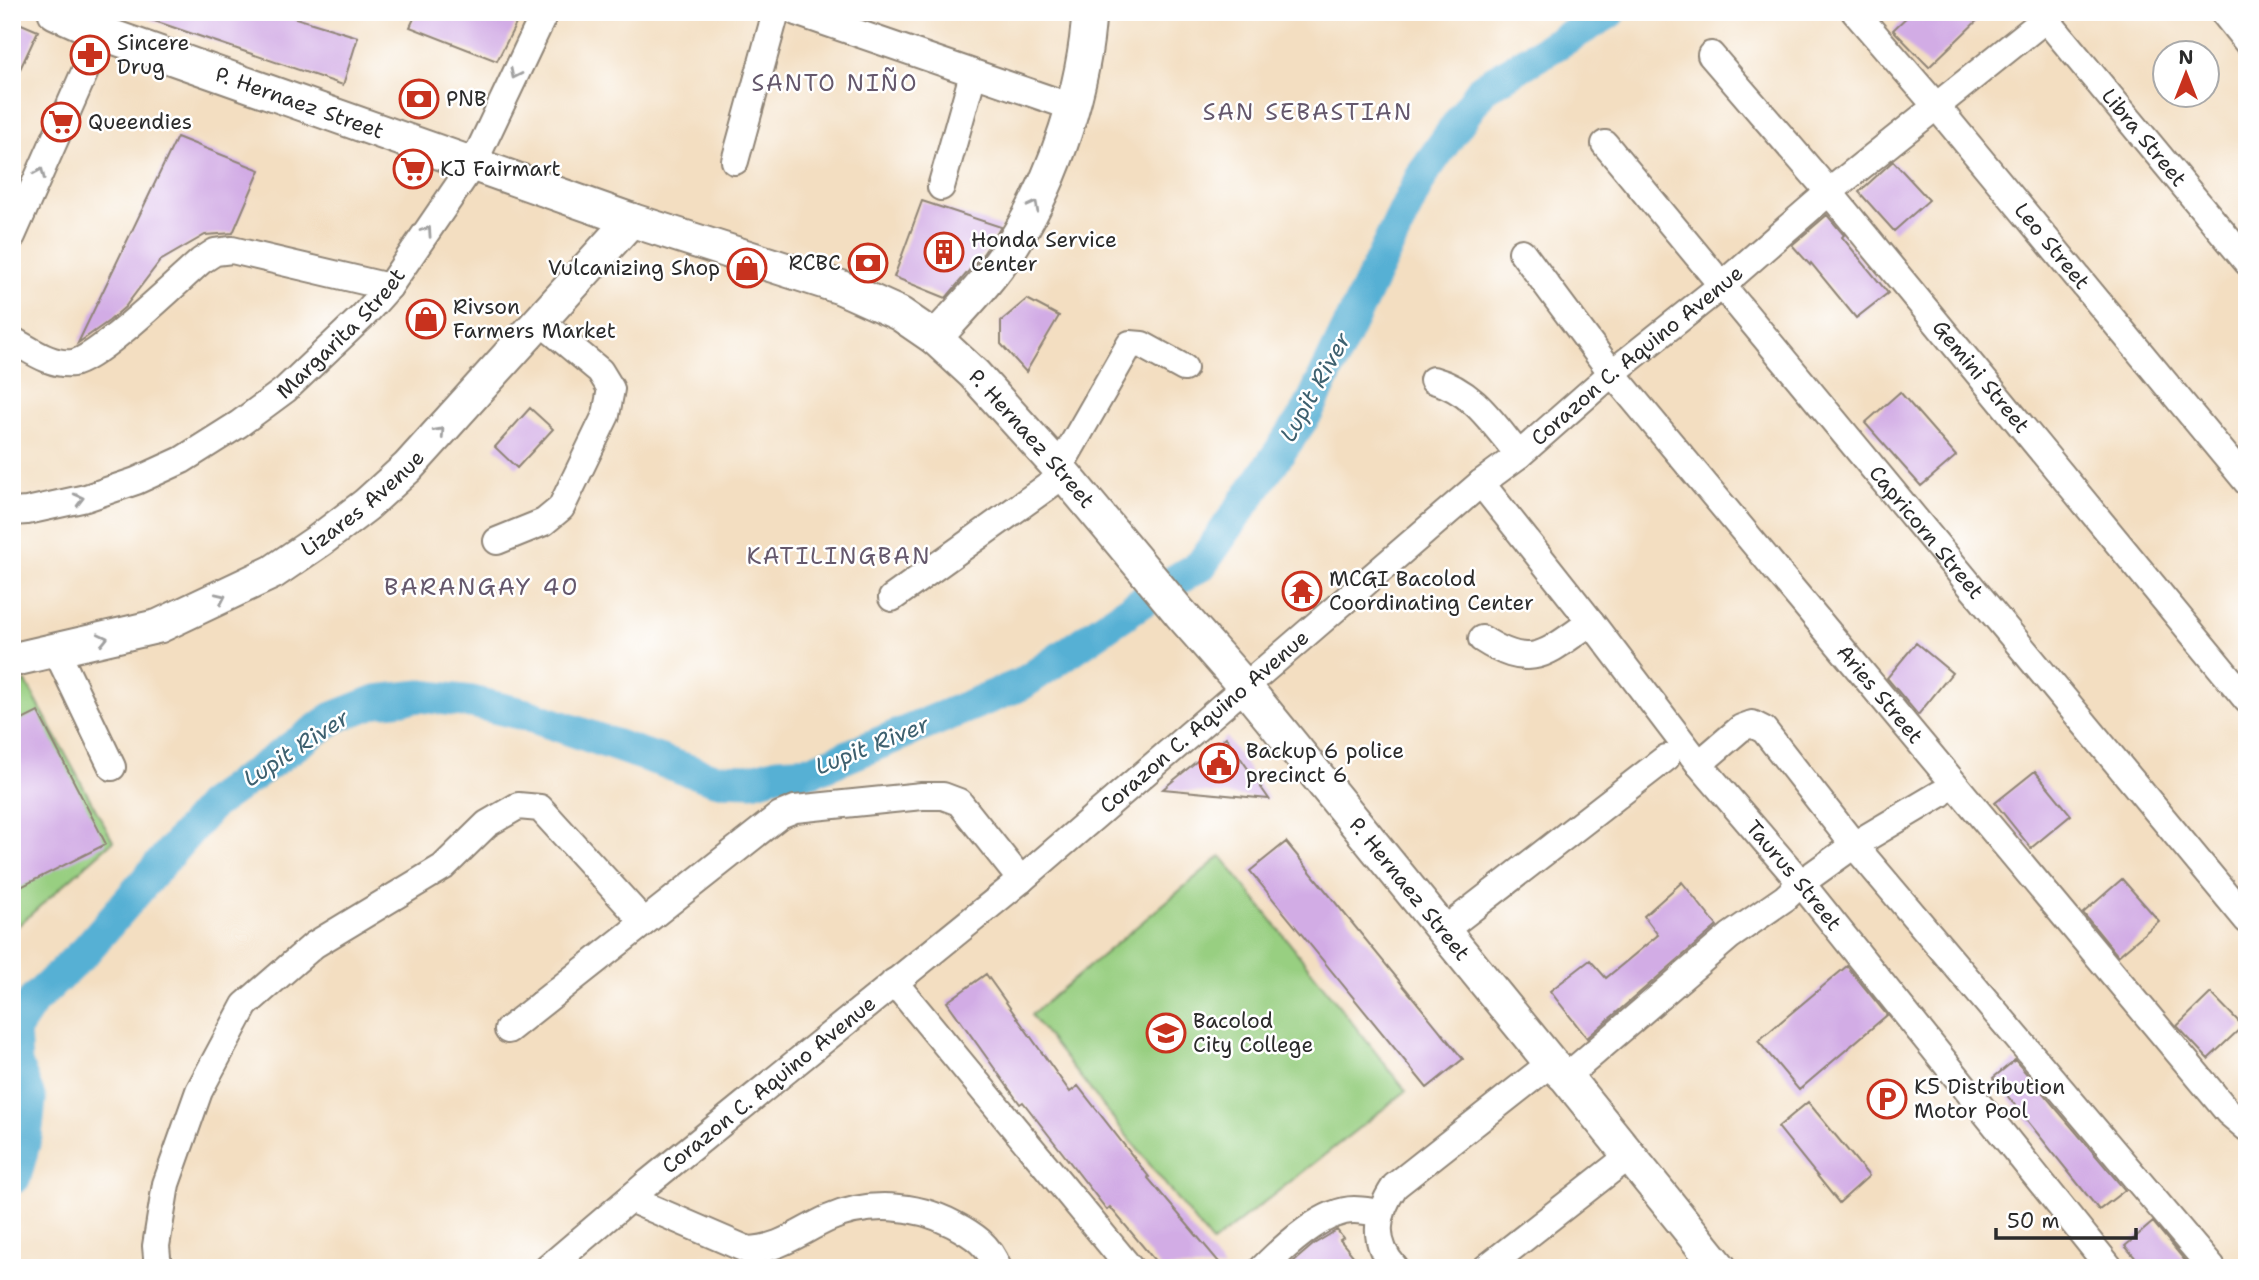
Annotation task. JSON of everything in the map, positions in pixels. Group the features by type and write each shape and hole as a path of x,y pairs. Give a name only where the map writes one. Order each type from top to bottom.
{"main road":[{"name":"P. Hernaez Street","path":"55,12 107,23 473,164 631,220 840,287 900,314 935,338 974,374 1062,471 1245,687 1720,1268"},
{"path":"935,338 975,295 1016,240 1047,180 1081,73 1089,12"},
{"name":"Lizares Avenue","path":"12,660 159,626 273,572 320,540 366,505 408,467 631,220"}],"street":[{"name":"Margarita Street","path":"12,512 86,498 136,481 182,460 239,424 285,390 363,316 389,287 473,164 545,12"},
{"path":"735,161 776,12"},
{"path":"796,12 1072,107"},
{"name":"Leo Street","path":"1855,12 1937,107 2247,482"},
{"path":"2223,12 2247,42"},
{"name":"Corazon C. Aquino Avenue","path":"548,1268 1021,880 1481,483 1519,455 1612,373 1721,286 1829,192 1937,107 2047,14"},
{"name":"Libra Street","path":"2047,14 2247,262"},
{"path":"12,236 107,23"},
{"name":"Gemini Street","path":"1711,55 1829,192 2247,700"},
{"path":"941,187 973,74"},
{"name":"Capricorn Street","path":"1605,144 2247,920"},
{"path":"12,340 52,361 74,363 97,352 201,261 215,252 232,250 389,287"},
{"name":"Aries Street","path":"1521,252 1612,373 2228,1112 2247,1128"},
{"path":"497,541 544,522 561,508 606,415 611,389 600,371 541,322"},
{"path":"892,598 1062,471 1130,344 1142,345 1184,368"},
{"path":"1433,380 1451,385 1473,400 1519,455"},
{"name":"Taurus Street","path":"1481,483 1699,764 1801,884 2110,1268"},
{"path":"1482,639 1498,649 1517,655 1544,654 1591,622"},
{"path":"56,650 112,768"},
{"path":"1699,764 1741,728 1752,724 1764,730 1854,845 2212,1268"},
{"path":"1443,931 1666,758"},
{"path":"1395,1268 1387,1259 1380,1241 1379,1221 1384,1203 1395,1186 1559,1070 1730,936 1786,898 1854,845 1940,794"},
{"path":"508,1030 780,815 794,809 943,796 959,802 1021,880"},
{"path":"158,1268 156,1246 166,1184 199,1091 245,1005 314,945 443,867 487,824 518,806 540,808 644,922"},
{"path":"894,982 1130,1268"},
{"path":"1486,1268 1629,1156"},
{"path":"630,1199 748,1250 765,1250 843,1213 864,1208 911,1209 946,1220 980,1239 992,1254 998,1268"},
{"path":"1263,1268 1300,1236 1334,1213 1353,1210 1381,1213"}],"green space":[{"path":"26,682 113,841 12,931 12,687"},
{"path":"1221,856 1406,1091 1212,1243 1031,1015"}],"building":[{"path":"138,12 276,12 358,37 343,85 137,15"},
{"path":"417,12 522,12 497,61 410,27"},
{"path":"1912,12 1986,12 1929,67 1893,30"},
{"path":"12,20 38,31 12,86"},
{"path":"177,137 260,170 233,233 205,235 160,261 125,307 78,343"},
{"path":"1893,161 1929,200 1894,231 1859,192"},
{"name":"Honda Service Center","path":"922,201 1001,227 983,254 946,298 894,277"},
{"path":"1827,215 1888,293 1856,318 1811,263 1810,265 1792,245"},
{"path":"1027,299 1059,316 1026,372 1001,344 1001,321"},
{"path":"1900,392 1956,456 1921,486 1865,423"},
{"path":"530,408 553,429 517,468 495,447"},
{"path":"1916,643 1952,673 1918,715 1887,678"},
{"path":"38,712 106,844 19,888 12,875 12,725"},
{"name":"Backup 6 police precinct 6","path":"1226,737 1269,799 1163,789"},
{"path":"2035,771 2071,815 2031,848 1995,803"},
{"path":"1286,842 1463,1059 1427,1088 1250,871"},
{"path":"2122,879 2159,921 2118,956 2083,913"},
{"path":"1682,882 1717,926 1587,1038 1550,991 1590,960 1606,978 1658,935 1644,916"},
{"path":"1847,966 1887,1015 1799,1090 1758,1041"},
{"path":"986,974 1070,1092 1078,1086 1148,1178 1224,1268 1161,1268 1110,1207 1107,1210 1023,1102 1020,1104 947,1002"},
{"path":"2211,993 2243,1026 2208,1059 2177,1026"},
{"path":"2015,1060 2125,1190 2099,1210 1993,1078"},
{"path":"1808,1102 1869,1176 1839,1203 1778,1127"},
{"path":"2153,1222 2191,1268 2144,1268 2125,1246"},
{"path":"1337,1230 1343,1238 1340,1240 1363,1268 1286,1268 1314,1244"}],"waterway":[{"name":"Lupit River","path":"12,1178 15,1177 26,1136 30,1100 16,1064 14,1030 33,1001 86,950 212,804 333,718 376,701 421,696 472,702 527,715 714,779 753,780 777,773 812,771 1022,684 1156,592 1201,565 1308,411 1423,173 1483,88 1610,12"}],"place":[{"name":"Sincere Drug","path":"90,55"},
{"name":"PNB","path":"419,99"},
{"name":"Queendies","path":"61,122"},
{"name":"KJ Fairmart","path":"413,169"},
{"name":"Honda Service Center","path":"944,252"},
{"name":"RCBC","path":"868,263"},
{"name":"Vulcanizing Shop","path":"747,268"},
{"name":"Rivson Farmers Market","path":"426,319"},
{"name":"MCGI Bacolod Coordinating Center","path":"1302,591"},
{"name":"Backup 6 police precinct 6","path":"1219,763"},
{"name":"Bacolod City College","path":"1166,1033"},
{"name":"K5 Distribution Motor Pool","path":"1887,1099"}],"district":[{"name":"SANTO NIÑO","path":"835,83"},
{"name":"SAN SEBASTIAN","path":"1308,112"},
{"name":"KATILINGBAN","path":"839,556"},
{"name":"BARANGAY 40","path":"482,587"}]}
